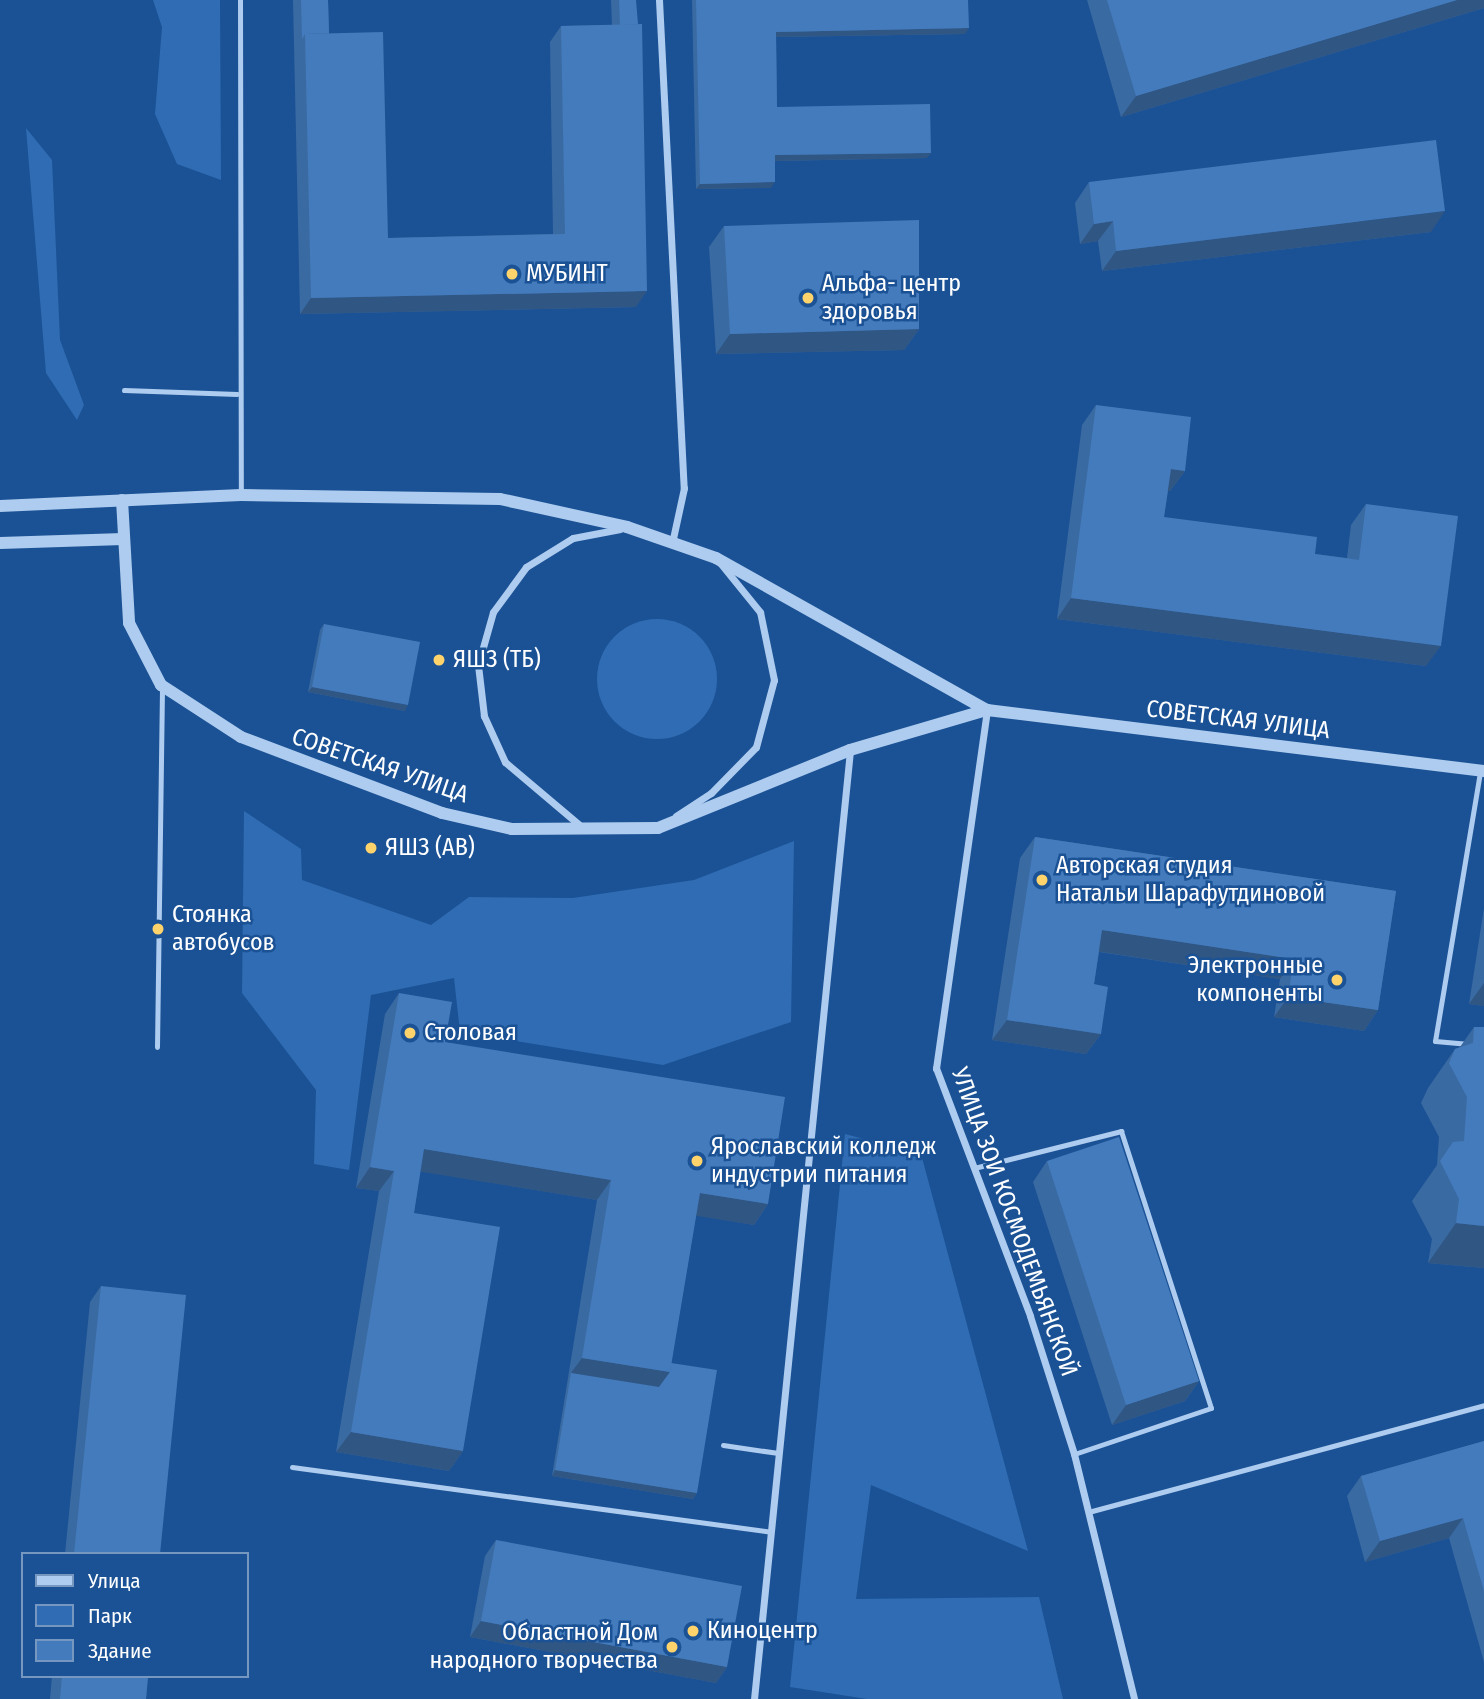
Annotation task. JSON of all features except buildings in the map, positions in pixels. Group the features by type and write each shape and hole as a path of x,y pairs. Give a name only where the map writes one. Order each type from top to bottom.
{"street":[{"path":"659,0 684,488 672,543"},
{"name":"СОВЕТСКАЯ УЛИЦА","path":"0,506 241,495 500,499 628,527 716,558 987,710 1482,771"},
{"name":"СОВЕТСКАЯ УЛИЦА","path":"122,500 129,623 162,685 242,737 389,796 512,829 587,831 658,828 850,750 987,710"},
{"path":"587,831 505,762 484,716 478,665 493,611 526,567 573,538 628,527"},
{"path":"0,544 123,539"},
{"path":"658,828 711,793 756,747 774,680 760,612 716,558"},
{"name":"УЛИЦА ЗОИ КОСМОДЕМЬЯНСКОЙ","path":"987,710 936,1068 974,1168 1092,1511 1134,1699"},
{"path":"754,1699 850,750"}],"lane":[{"path":"240,0 237,394 241,495"},
{"path":"124,390 237,394"},
{"path":"158,1047 162,685"},
{"path":"1482,771 1435,1041 1484,1046"},
{"path":"974,1168 1121,1131 1211,1408 1074,1454"},
{"path":"1092,1511 1484,1405"},
{"path":"723,1445 778,1453"},
{"path":"292,1467 771,1532"}],"green space":[{"path":"153,0 220,0 221,180 177,164 155,114 162,27"},
{"path":"26,128 52,160 60,340 84,405 77,420 46,373"},
{"path":"657,619 680,623 700,636 713,656 717,679 713,702 700,722 680,735 657,739 634,735 614,722 601,702 597,679 601,656 614,636 634,623"},
{"path":"244,811 301,849 302,880 431,925 469,897 573,898 694,880 794,841 791,1022 663,1065 460,1032 454,978 371,995 349,1170 314,1164 316,1090 242,993"},
{"path":"845,1134 921,1154 1028,1551 871,1485 856,1599 1039,1597 1063,1699 867,1699 790,1687"}],"place":[{"name":"МУБИНТ","path":"512,274"},
{"name":"Альфа- центр здоровья","path":"808,298"},
{"name":"ЯШЗ (ТБ)","path":"439,660"},
{"name":"ЯШЗ (АВ)","path":"371,848"},
{"name":"Авторская студия Натальи Шарафутдиновой","path":"1042,880"},
{"name":"Стоянка автобусов","path":"158,929"},
{"name":"Электронные компоненты","path":"1337,980"},
{"name":"Столовая","path":"410,1033"},
{"name":"Ярославский колледж индустрии питания","path":"697,1161"},
{"name":"Киноцентр","path":"693,1631"},
{"name":"Областной Дом народного творчества","path":"672,1647"}]}
